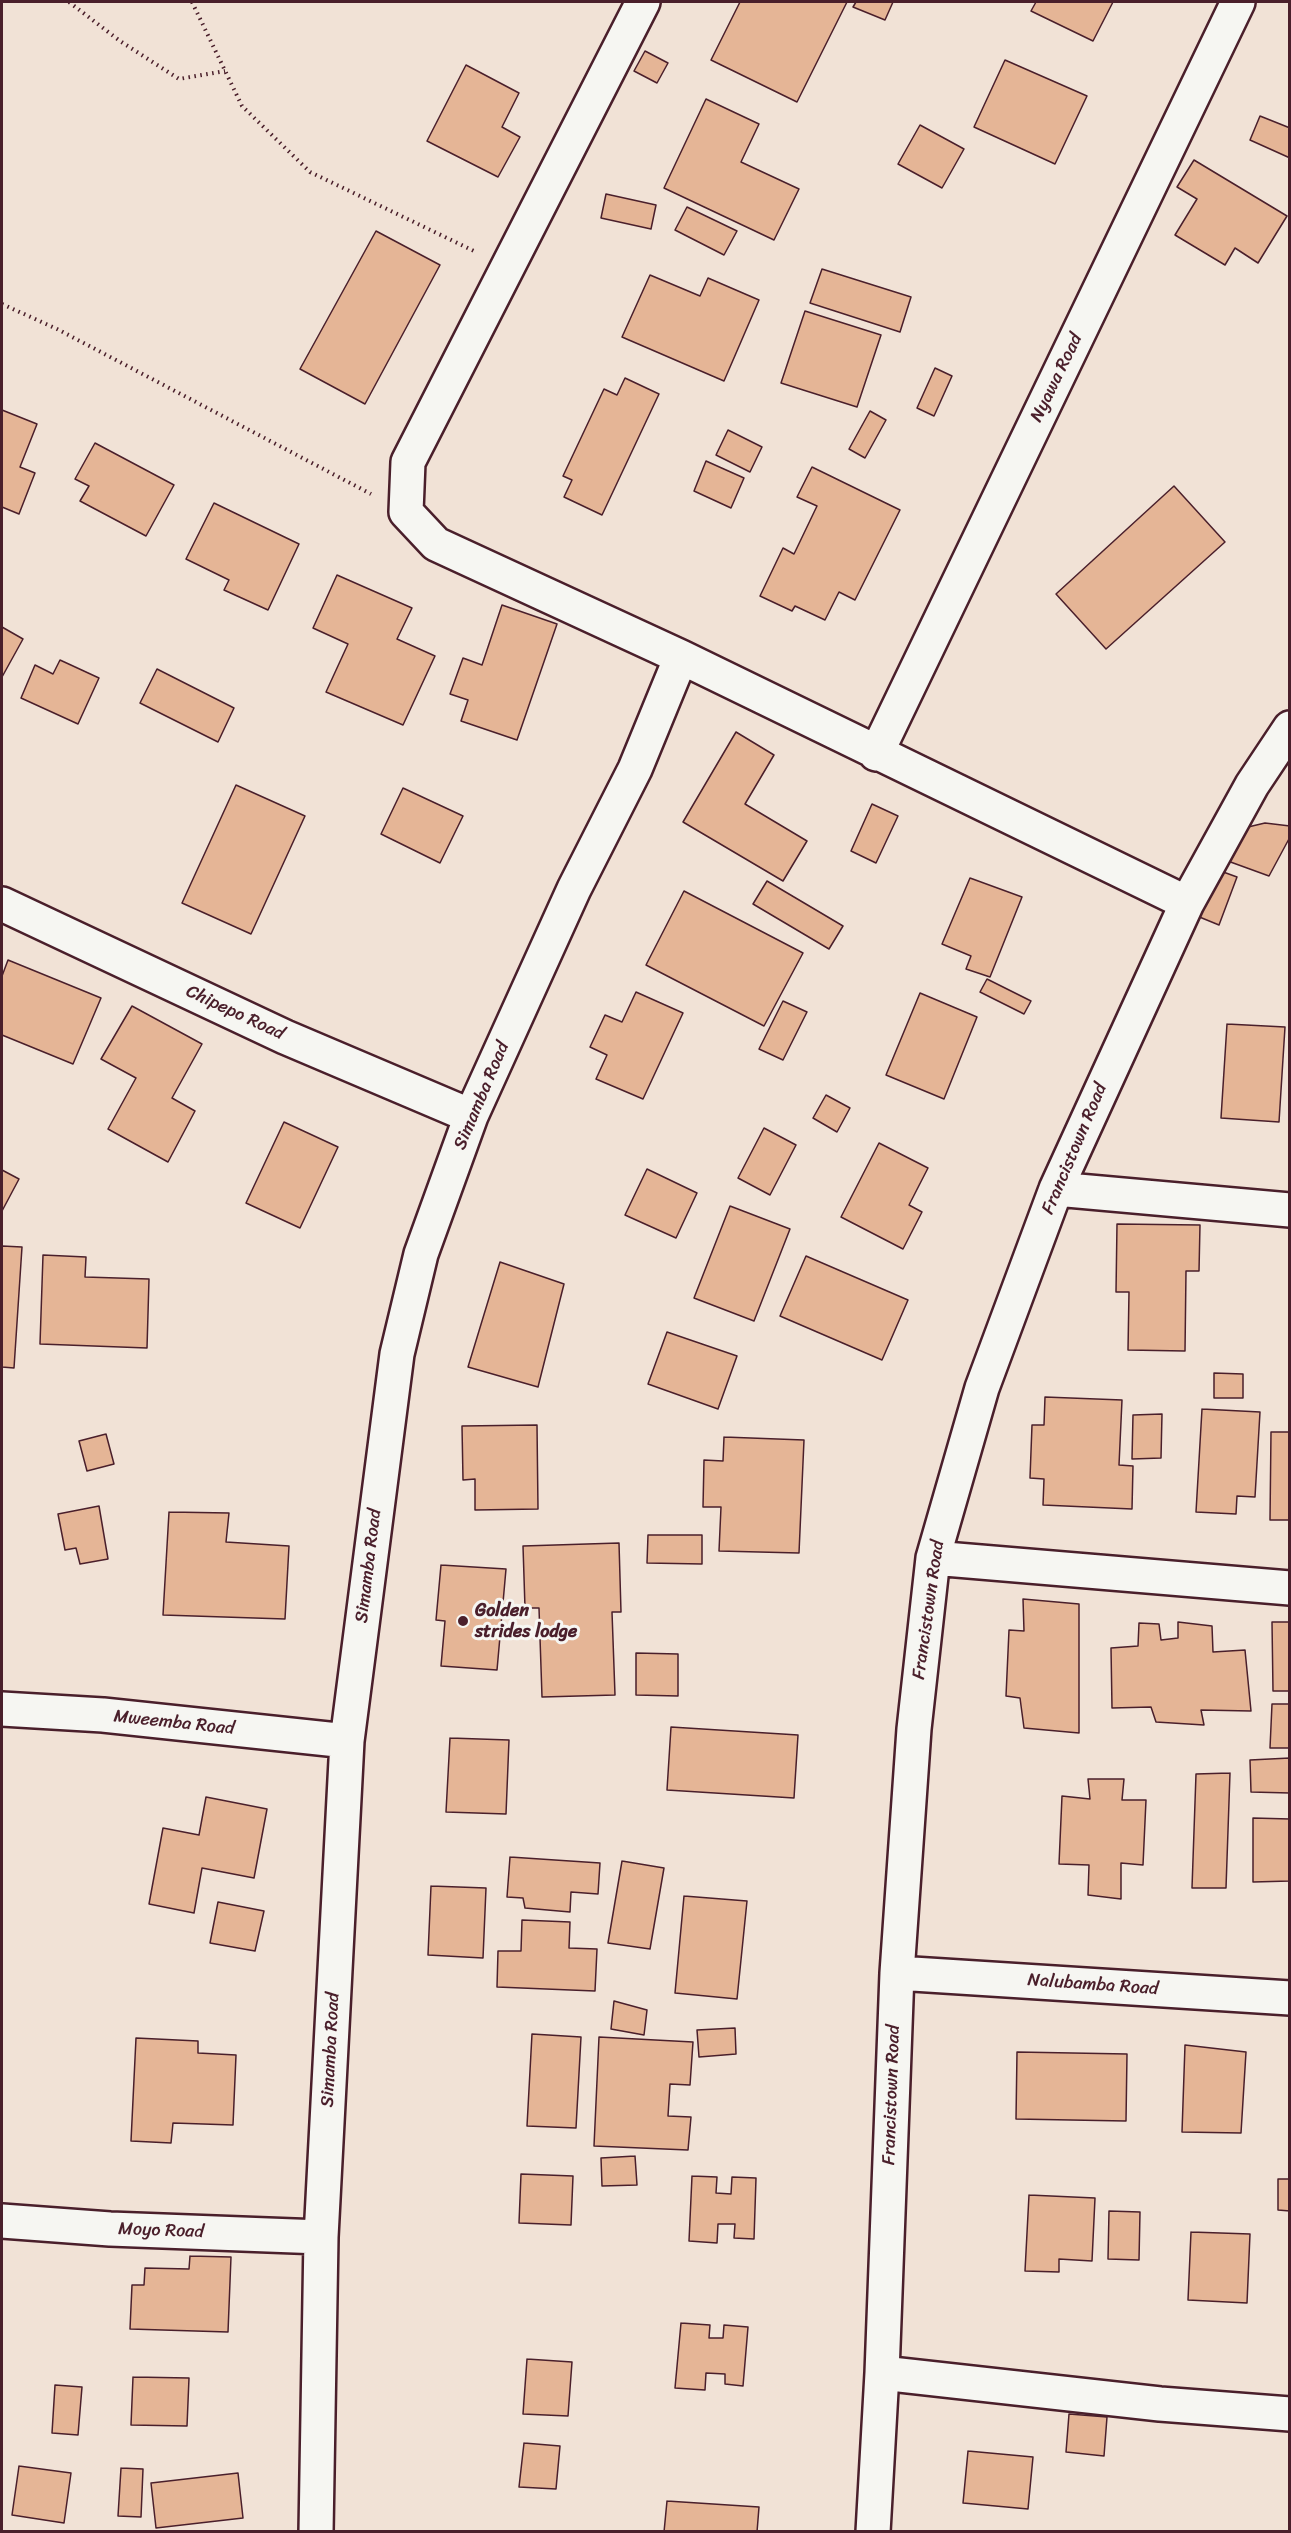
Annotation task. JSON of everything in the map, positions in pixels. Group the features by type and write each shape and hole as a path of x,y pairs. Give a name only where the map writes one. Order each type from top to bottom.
{"street":[{"path":"644,2 408,462 406,512 436,544 681,657 876,754 1187,903"},
{"name":"Nyawa Road","path":"876,754 1238,2"},
{"name":"Simamba Road","path":"316,2532 321,2237 347,1741 397,1354 421,1254 471,1116 574,890 635,770 681,657"},
{"name":"Francistown Road","path":"873,2532 882,2373 897,1973 915,1729 933,1558 982,1388 1056,1189 1187,903 1252,785 1290,728"},
{"name":"Chipepo Road","path":"2,904 285,1037 471,1116"},
{"path":"1056,1189 1290,1210"},
{"path":"933,1558 1290,1588"},
{"name":"Mweemba Road","path":"2,1709 103,1715 347,1741"},
{"name":"Nalubamba Road","path":"897,1973 1290,1998"},
{"name":"Moyo Road","path":"2,2221 110,2229 321,2237"},
{"path":"882,2373 1160,2404 1290,2414"}],"path":[{"path":"69,2 120,40 179,79 225,71"},
{"path":"192,2 242,106 310,172 508,267"},
{"path":"2,304 57,329 406,512"}],"building":[{"path":"740,2 847,2 797,102 711,60"},
{"path":"856,2 893,2 885,20 853,7"},
{"path":"1036,2 1113,2 1093,41 1031,11"},
{"path":"645,51 668,63 657,83 634,71"},
{"path":"1005,60 1087,96 1055,164 974,127"},
{"path":"466,65 519,93 502,127 520,137 498,177 427,141"},
{"path":"706,99 759,124 741,162 799,189 774,240 664,188"},
{"path":"1260,116 1290,128 1290,158 1250,140"},
{"path":"920,125 964,149 942,188 898,164"},
{"path":"1194,160 1287,216 1258,263 1235,248 1225,265 1175,235 1197,199 1177,187"},
{"path":"606,194 656,205 651,229 601,218"},
{"path":"687,207 737,231 724,255 675,230"},
{"path":"376,231 440,265 365,404 300,369"},
{"path":"822,269 911,297 900,332 810,303"},
{"path":"650,275 700,296 708,278 759,300 724,381 622,337"},
{"path":"805,311 881,335 857,407 781,383"},
{"path":"935,368 952,376 934,416 917,408"},
{"path":"625,378 659,394 602,515 564,497 572,480 563,476 604,389 617,395"},
{"path":"2,410 37,424 20,467 35,473 19,514 2,507"},
{"path":"870,411 886,420 865,458 849,449"},
{"path":"728,430 762,447 750,472 716,455"},
{"path":"95,443 174,485 146,536 80,501 89,486 75,479"},
{"path":"706,461 744,478 731,508 694,491"},
{"path":"812,467 900,510 855,600 839,592 825,620 795,606 792,611 760,596 783,548 794,554 817,506 797,497"},
{"path":"1174,486 1225,542 1106,649 1056,594"},
{"path":"214,503 299,544 268,610 224,590 229,580 186,559"},
{"path":"337,575 412,608 397,639 435,656 403,725 326,692 348,644 313,628"},
{"path":"502,605 557,624 517,740 461,721 468,700 450,694 463,658 482,665"},
{"path":"2,627 23,639 2,677"},
{"path":"60,660 99,678 78,724 21,698 35,665 53,674"},
{"path":"157,669 234,708 218,742 140,703"},
{"path":"736,732 774,755 745,804 807,841 783,881 683,822"},
{"path":"236,785 305,816 251,934 182,903"},
{"path":"403,788 463,816 440,863 381,834"},
{"path":"872,804 898,816 876,863 851,851"},
{"path":"1265,823 1290,826 1290,837 1269,876 1225,860 1248,827"},
{"path":"1215,869 1237,877 1219,925 1197,916"},
{"path":"970,878 1022,897 990,977 966,969 971,956 942,944"},
{"path":"767,881 843,926 829,949 753,904"},
{"path":"684,891 803,953 764,1026 646,965"},
{"path":"8,960 101,998 73,1064 2,1035 2,976"},
{"path":"987,979 1031,1001 1024,1014 980,992"},
{"path":"636,992 683,1013 643,1099 596,1079 607,1055 590,1047 605,1015 622,1022"},
{"path":"920,993 977,1017 944,1099 886,1075"},
{"path":"783,1001 807,1012 783,1060 759,1049"},
{"path":"132,1006 202,1044 172,1098 195,1111 168,1162 108,1129 136,1078 101,1059"},
{"path":"1227,1024 1285,1027 1279,1122 1221,1118"},
{"path":"826,1095 850,1108 837,1132 813,1118"},
{"path":"284,1122 338,1147 300,1228 246,1203"},
{"path":"764,1128 796,1145 770,1195 738,1178"},
{"path":"879,1143 928,1168 909,1205 922,1212 903,1249 841,1217"},
{"path":"647,1169 697,1193 676,1238 625,1215"},
{"path":"2,1170 19,1179 2,1211"},
{"path":"730,1206 790,1229 754,1321 694,1298"},
{"path":"1117,1224 1200,1225 1199,1271 1186,1271 1185,1351 1128,1350 1129,1292 1116,1292"},
{"path":"2,1246 22,1247 14,1368 2,1367"},
{"path":"43,1255 86,1257 85,1277 149,1279 147,1348 40,1344"},
{"path":"806,1256 908,1300 882,1360 780,1316"},
{"path":"500,1262 564,1284 538,1387 468,1367"},
{"path":"667,1332 737,1356 718,1409 648,1384"},
{"path":"1214,1373 1243,1374 1243,1398 1214,1398"},
{"path":"1045,1397 1122,1400 1119,1465 1133,1466 1132,1509 1043,1505 1044,1479 1030,1478 1032,1425 1044,1425"},
{"path":"1202,1409 1260,1412 1255,1497 1237,1496 1236,1514 1196,1512"},
{"path":"1162,1414 1161,1458 1132,1459 1133,1415"},
{"path":"537,1425 538,1509 475,1510 475,1479 463,1480 462,1426"},
{"path":"1271,1432 1290,1432 1290,1520 1270,1520"},
{"path":"106,1434 114,1464 87,1471 79,1441"},
{"path":"724,1437 804,1440 799,1553 719,1551 721,1507 703,1507 704,1460 723,1461"},
{"path":"99,1506 108,1559 80,1564 76,1548 65,1550 58,1514"},
{"path":"169,1512 229,1513 226,1542 289,1546 285,1619 163,1615"},
{"path":"648,1535 702,1535 702,1564 647,1563"},
{"path":"619,1543 621,1612 612,1612 615,1695 542,1697 539,1608 525,1608 523,1546"},
{"path":"441,1565 506,1569 497,1670 441,1666 445,1621 436,1620"},
{"path":"1023,1599 1079,1604 1079,1733 1024,1728 1020,1698 1006,1696 1009,1630 1024,1631"},
{"path":"1178,1622 1212,1626 1213,1652 1245,1650 1251,1711 1201,1710 1204,1725 1156,1722 1151,1707 1112,1708 1111,1648 1138,1646 1139,1623 1159,1624 1161,1640 1178,1638"},
{"path":"1272,1622 1290,1622 1290,1691 1273,1691"},
{"path":"636,1653 678,1654 678,1696 636,1695"},
{"path":"1272,1704 1290,1704 1290,1748 1270,1748"},
{"path":"671,1727 798,1735 794,1798 667,1790"},
{"path":"450,1738 509,1740 506,1814 446,1812"},
{"path":"1290,1758 1290,1793 1251,1792 1250,1760"},
{"path":"1230,1773 1226,1888 1192,1888 1196,1774"},
{"path":"1088,1779 1124,1779 1122,1800 1146,1800 1143,1865 1121,1863 1121,1899 1088,1895 1089,1865 1059,1864 1062,1796 1090,1799"},
{"path":"206,1797 267,1809 254,1878 202,1868 194,1913 149,1904 163,1828 199,1835"},
{"path":"1253,1818 1290,1819 1290,1881 1253,1882"},
{"path":"510,1857 600,1863 598,1894 571,1892 570,1912 525,1908 523,1898 507,1897"},
{"path":"622,1861 664,1868 650,1949 608,1943"},
{"path":"431,1886 486,1888 483,1958 428,1955"},
{"path":"684,1896 747,1901 737,1999 675,1993"},
{"path":"218,1902 264,1911 255,1951 210,1943"},
{"path":"522,1920 570,1922 569,1948 597,1949 595,1991 497,1987 498,1951 521,1951"},
{"path":"614,2001 647,2010 644,2035 611,2029"},
{"path":"735,2028 736,2054 699,2057 697,2030"},
{"path":"532,2034 581,2037 576,2128 527,2126"},
{"path":"599,2037 693,2042 690,2085 670,2084 668,2116 691,2117 688,2150 594,2146"},
{"path":"136,2038 198,2041 198,2053 236,2055 233,2125 173,2123 171,2143 131,2141"},
{"path":"1185,2045 1246,2052 1241,2133 1182,2132"},
{"path":"1017,2052 1127,2054 1126,2121 1016,2119"},
{"path":"635,2156 637,2185 602,2186 601,2158"},
{"path":"521,2174 573,2176 571,2225 519,2223"},
{"path":"692,2176 717,2177 716,2193 731,2194 732,2177 756,2178 754,2239 734,2238 735,2224 718,2224 717,2243 689,2241"},
{"path":"1278,2179 1290,2179 1290,2211 1278,2210"},
{"path":"1029,2195 1095,2198 1092,2261 1059,2259 1059,2272 1025,2271"},
{"path":"1109,2211 1140,2212 1139,2260 1108,2259"},
{"path":"1191,2232 1250,2234 1247,2303 1188,2300"},
{"path":"190,2256 231,2257 228,2332 130,2329 132,2285 144,2285 145,2268 189,2269"},
{"path":"681,2323 710,2325 709,2338 723,2338 724,2325 748,2327 743,2386 725,2384 725,2374 706,2373 705,2390 675,2388"},
{"path":"527,2359 572,2362 568,2416 523,2414"},
{"path":"133,2377 189,2378 187,2426 131,2425"},
{"path":"55,2385 82,2387 78,2435 52,2433"},
{"path":"1069,2414 1107,2417 1104,2456 1066,2452"},
{"path":"524,2443 560,2446 556,2489 519,2487"},
{"path":"968,2451 1033,2457 1028,2509 963,2503"},
{"path":"19,2466 71,2473 64,2523 12,2515"},
{"path":"121,2468 143,2469 141,2517 118,2516"},
{"path":"238,2473 243,2518 156,2528 151,2483"},
{"path":"667,2501 759,2507 757,2532 664,2532"}],"place":[{"name":"Golden strides lodge","path":"463,1621"}]}
